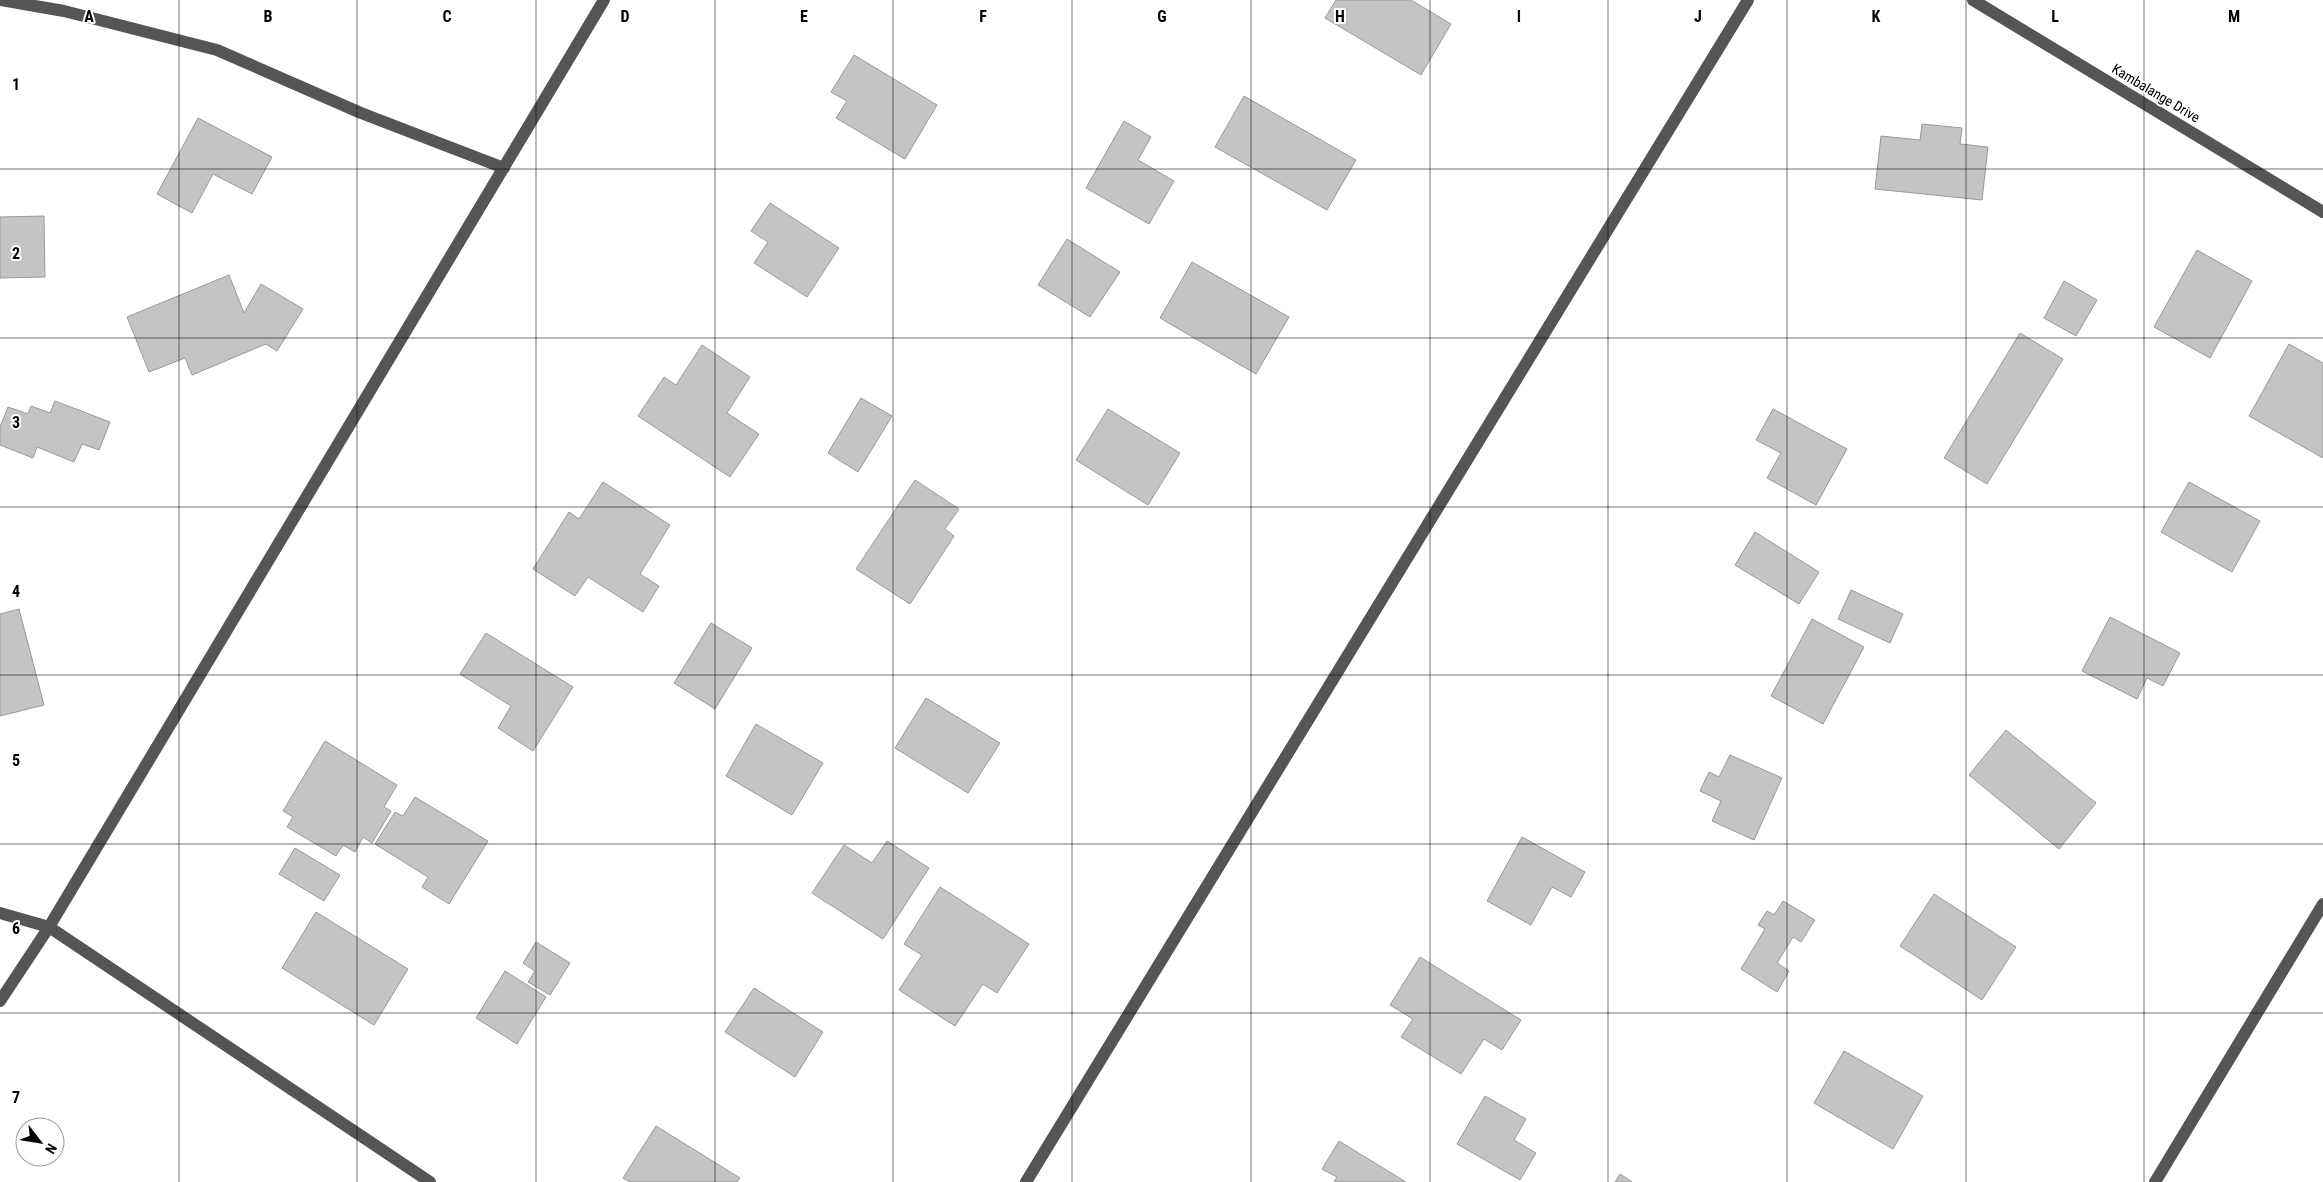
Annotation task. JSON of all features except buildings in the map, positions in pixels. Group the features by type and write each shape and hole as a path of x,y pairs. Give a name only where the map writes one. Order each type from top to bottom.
{"street":[{"path":"0,0 64,11 217,50 361,113 504,168"},
{"path":"0,1001 48,927 604,0"},
{"path":"1026,1182 1748,0"},
{"name":"Kambalange Drive","path":"1973,0 2323,212"},
{"path":"2155,1182 2323,904"},
{"path":"0,913 48,927 430,1182"}]}
